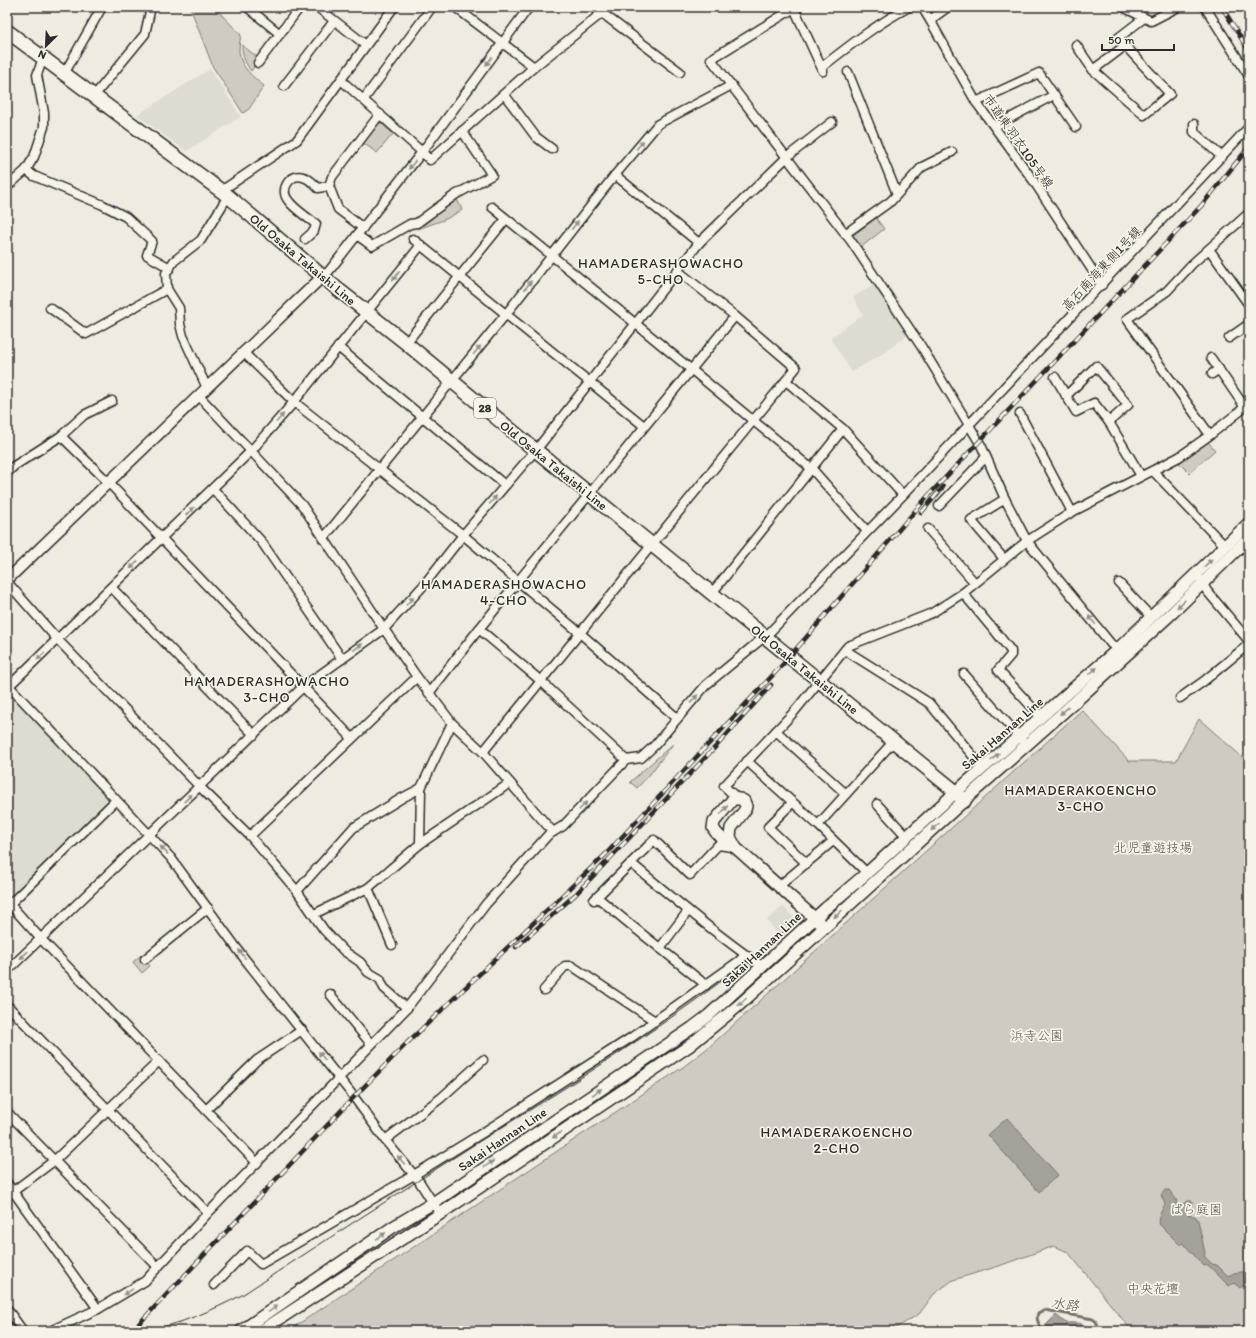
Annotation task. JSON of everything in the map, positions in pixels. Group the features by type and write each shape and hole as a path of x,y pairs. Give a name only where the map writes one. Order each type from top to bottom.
{"main road":[{"name":"Old Osaka Takaishi Line","path":"7,31 224,193 366,312 452,380 535,450 766,637 960,797"},
{"name":"Sakai Hannan Line","path":"261,1331 440,1214 690,1046 738,1006 824,927 960,797 1023,741 1121,660 1199,579 1225,546 1249,523"},
{"name":"Sakai Hannan Line","path":"241,1331 393,1227 433,1203 708,1016 907,836 960,797 983,768 1023,741 1041,717 1151,618 1249,538"},
{"path":"736,848 730,837 730,828 745,810 746,806 744,801 737,798 730,802 714,822 713,828 728,844 736,848 824,927"}],"street":[{"path":"64,74 102,7"},
{"path":"94,96 145,34 151,7"},
{"path":"247,7 280,34"},
{"path":"258,63 300,7"},
{"path":"317,7 366,45"},
{"path":"394,7 297,140 224,193 201,240 174,261 166,272 167,289 179,308 180,324 203,392 251,452 302,505 323,539 384,629 452,724 483,752 553,832"},
{"path":"364,99 432,7"},
{"path":"455,7 534,67"},
{"path":"407,1008 384,988 380,979 368,972 360,962 344,951 324,930 314,914 250,836 58,640 7,581 108,482 329,271 422,152 529,7"},
{"path":"594,7 680,72"},
{"path":"908,7 888,18 857,39 823,70 795,8 711,59 851,241 921,346 981,445 1005,499 1027,541 1111,644 1118,649"},
{"name":"市道東羽衣105号線","path":"922,7 976,102 1034,180 1102,285"},
{"path":"930,20 948,7"},
{"path":"1122,7 1151,21 1178,7"},
{"path":"1205,7 1249,76"},
{"path":"341,80 364,99 430,160 534,67 602,13"},
{"path":"1076,45 1093,70 1144,115 1170,94 1118,38 1144,18"},
{"path":"284,86 334,20"},
{"path":"1093,70 1126,45"},
{"path":"7,187 26,170 34,157 44,127 44,113 37,75 43,58"},
{"path":"848,72 897,194"},
{"path":"976,102 1039,73 1076,127"},
{"path":"323,539 506,314 615,175 658,124 732,85"},
{"path":"504,94 536,136 552,149"},
{"path":"995,126 1054,95"},
{"path":"380,114 332,177 329,186 338,209 360,231 372,246 410,224 416,223 455,195 492,175 462,131"},
{"path":"7,971 304,686 384,629 423,586 535,450 699,243 787,157 832,122"},
{"path":"1194,124 1194,132 1222,157"},
{"name":"高石南海東側1号線","path":"626,760 641,758 706,685 760,640 766,637 1102,285 1249,127"},
{"path":"845,234 886,205 922,167 952,152"},
{"path":"26,170 34,176 103,205 126,217 152,241 147,255 170,268"},
{"path":"615,175 699,243"},
{"path":"306,239 314,231 316,224 288,200 284,193 285,186 290,180 298,176 306,177 318,188 329,186"},
{"path":"492,208 754,420 812,469 867,531"},
{"path":"1210,435 1127,319 1167,291 1192,264 1249,213"},
{"path":"406,343 506,219"},
{"path":"413,239 644,426"},
{"path":"421,245 294,402 251,452 8,687 171,858 244,958 339,1077 385,1140 414,1175 440,1214"},
{"path":"1209,249 1249,306"},
{"path":"483,752 796,368 735,316 678,271"},
{"path":"50,308 86,334 167,289"},
{"path":"429,693 479,629 519,582 644,426 735,316"},
{"path":"1229,338 1249,324"},
{"path":"338,347 505,485"},
{"path":"244,353 294,402 519,582 677,718"},
{"path":"737,798 724,786 794,712 848,646 932,613 963,593 1027,541 1072,512 1179,457 1210,435 1246,406 1216,372 1211,358"},
{"path":"1066,396 1096,366 1128,406 1110,422"},
{"path":"1055,377 1076,412 1094,403 1110,422 1141,476"},
{"path":"786,381 843,429 903,495"},
{"path":"7,473 14,466 61,436 84,415 112,400"},
{"path":"1020,414 1072,512"},
{"path":"712,593 843,429"},
{"path":"61,436 162,538 352,738"},
{"path":"939,506 986,458"},
{"path":"1153,471 1225,546"},
{"path":"212,489 261,541 342,659"},
{"path":"1004,560 971,520 1005,499"},
{"path":"928,529 975,583"},
{"path":"1199,579 1207,591 1249,641"},
{"path":"1119,583 1151,618"},
{"path":"112,588 254,735"},
{"path":"963,593 1011,651 1011,656 998,670 1041,717"},
{"path":"50,1331 98,1310 145,1281 208,1213 407,1008 486,904 548,835 563,826 626,760 540,681 479,629"},
{"path":"1180,698 1204,681 1249,644"},
{"path":"845,650 929,703 983,768"},
{"path":"964,674 1023,741"},
{"path":"250,836 417,677"},
{"path":"420,844 421,788 452,724"},
{"path":"776,731 846,794"},
{"path":"818,825 892,742"},
{"path":"747,761 818,825 867,873"},
{"path":"314,914 368,888 420,844 510,783"},
{"path":"296,892 353,828 421,788"},
{"path":"116,800 8,903 257,1163"},
{"path":"792,803 768,827 806,863"},
{"path":"877,804 907,836"},
{"path":"706,985 596,898 654,840 690,874 718,846 736,848"},
{"path":"779,886 834,841"},
{"path":"631,863 688,911 762,967"},
{"path":"368,888 392,945"},
{"path":"145,959 208,908"},
{"path":"660,948 688,911"},
{"path":"214,1285 247,1251 261,1264 414,1175 484,1132 632,1037 706,985 745,955"},
{"path":"544,990 565,966 572,966 655,1021"},
{"path":"330,994 371,1044"},
{"path":"7,1005 208,1213"},
{"path":"206,1110 257,1060 302,1030"},
{"path":"385,1140 441,1098 483,1060"},
{"path":"10,1194 54,1160 159,1061"},
{"path":"7,1112 158,1267"},
{"path":"7,1183 10,1194 98,1310"},
{"path":"7,1309 23,1331"}],"shaded area":[{"path":"210,69 241,117 186,151 137,115"},
{"path":"876,284 909,334 882,354 852,372 830,338 863,315 853,297"},
{"path":"7,688 116,800 7,901"},
{"path":"783,906 795,919 794,920 796,923 777,940 773,934 776,932 767,920"},
{"path":"1007,1118 1058,1175 1039,1192 988,1135"},
{"path":"1165,1190 1169,1190 1179,1206 1188,1201 1192,1201 1186,1213 1196,1217 1198,1220 1205,1253 1204,1256 1212,1264 1217,1265 1228,1276 1234,1273 1249,1271 1249,1282 1240,1288 1234,1283 1229,1286 1208,1265 1204,1266 1183,1243 1180,1245 1158,1223 1159,1216 1165,1204 1161,1195"},
{"path":"1056,1315 1066,1323 1082,1324 1089,1331 1053,1331 1046,1325"}],"green space":[{"path":"190,7 216,7 217,10 241,35 239,51 244,67 264,86 249,109 243,113 213,67"},
{"path":"242,45 257,57 253,62 256,64 251,71 244,59"},
{"path":"378,123 381,123 393,134 377,153 362,142"},
{"path":"457,199 462,210 446,219 418,229"},
{"path":"876,218 884,229 860,248 851,237"},
{"path":"1207,441 1215,450 1189,473 1176,460"},
{"name":"浜寺公園","path":"1082,710 1129,761 1176,761 1199,719 1249,763 1249,1331 1132,1331 1068,1252 1054,1246 999,1266 953,1280 934,1294 919,1314 891,1331 288,1331 683,1067 709,1047"},
{"path":"673,744 637,788 630,782"},
{"path":"141,955 150,966 142,973 133,962"}],"waterway":[{"name":"水路","path":"1043,1331 1038,1322 1037,1316 1038,1313 1045,1310 1093,1319 1097,1323 1098,1331"}],"tram line":[{"path":"146,1331 171,1325 196,1316 242,1295 639,1040 757,954 794,923"}],"railway":[{"path":"1222,7 1249,51"},
{"path":"132,1331 407,1043 606,854 785,662 928,496 1201,206 1249,147"},
{"path":"921,513 943,487"},
{"path":"516,947 576,894 722,740 771,685"}],"district":[{"name":"HAMADERASHOWACHO 5-CHO","path":"661,272"},
{"name":"HAMADERASHOWACHO 4-CHO","path":"504,592"},
{"name":"HAMADERASHOWACHO 3-CHO","path":"267,690"},
{"name":"HAMADERAKOENCHO 3-CHO","path":"1081,798"},
{"name":"HAMADERAKOENCHO 2-CHO","path":"837,1140"}],"park label":[{"name":"北児童遊技場","path":"1153,847"},
{"name":"ばら庭園","path":"1196,1209"},
{"name":"中央花壇","path":"1153,1288"}]}
